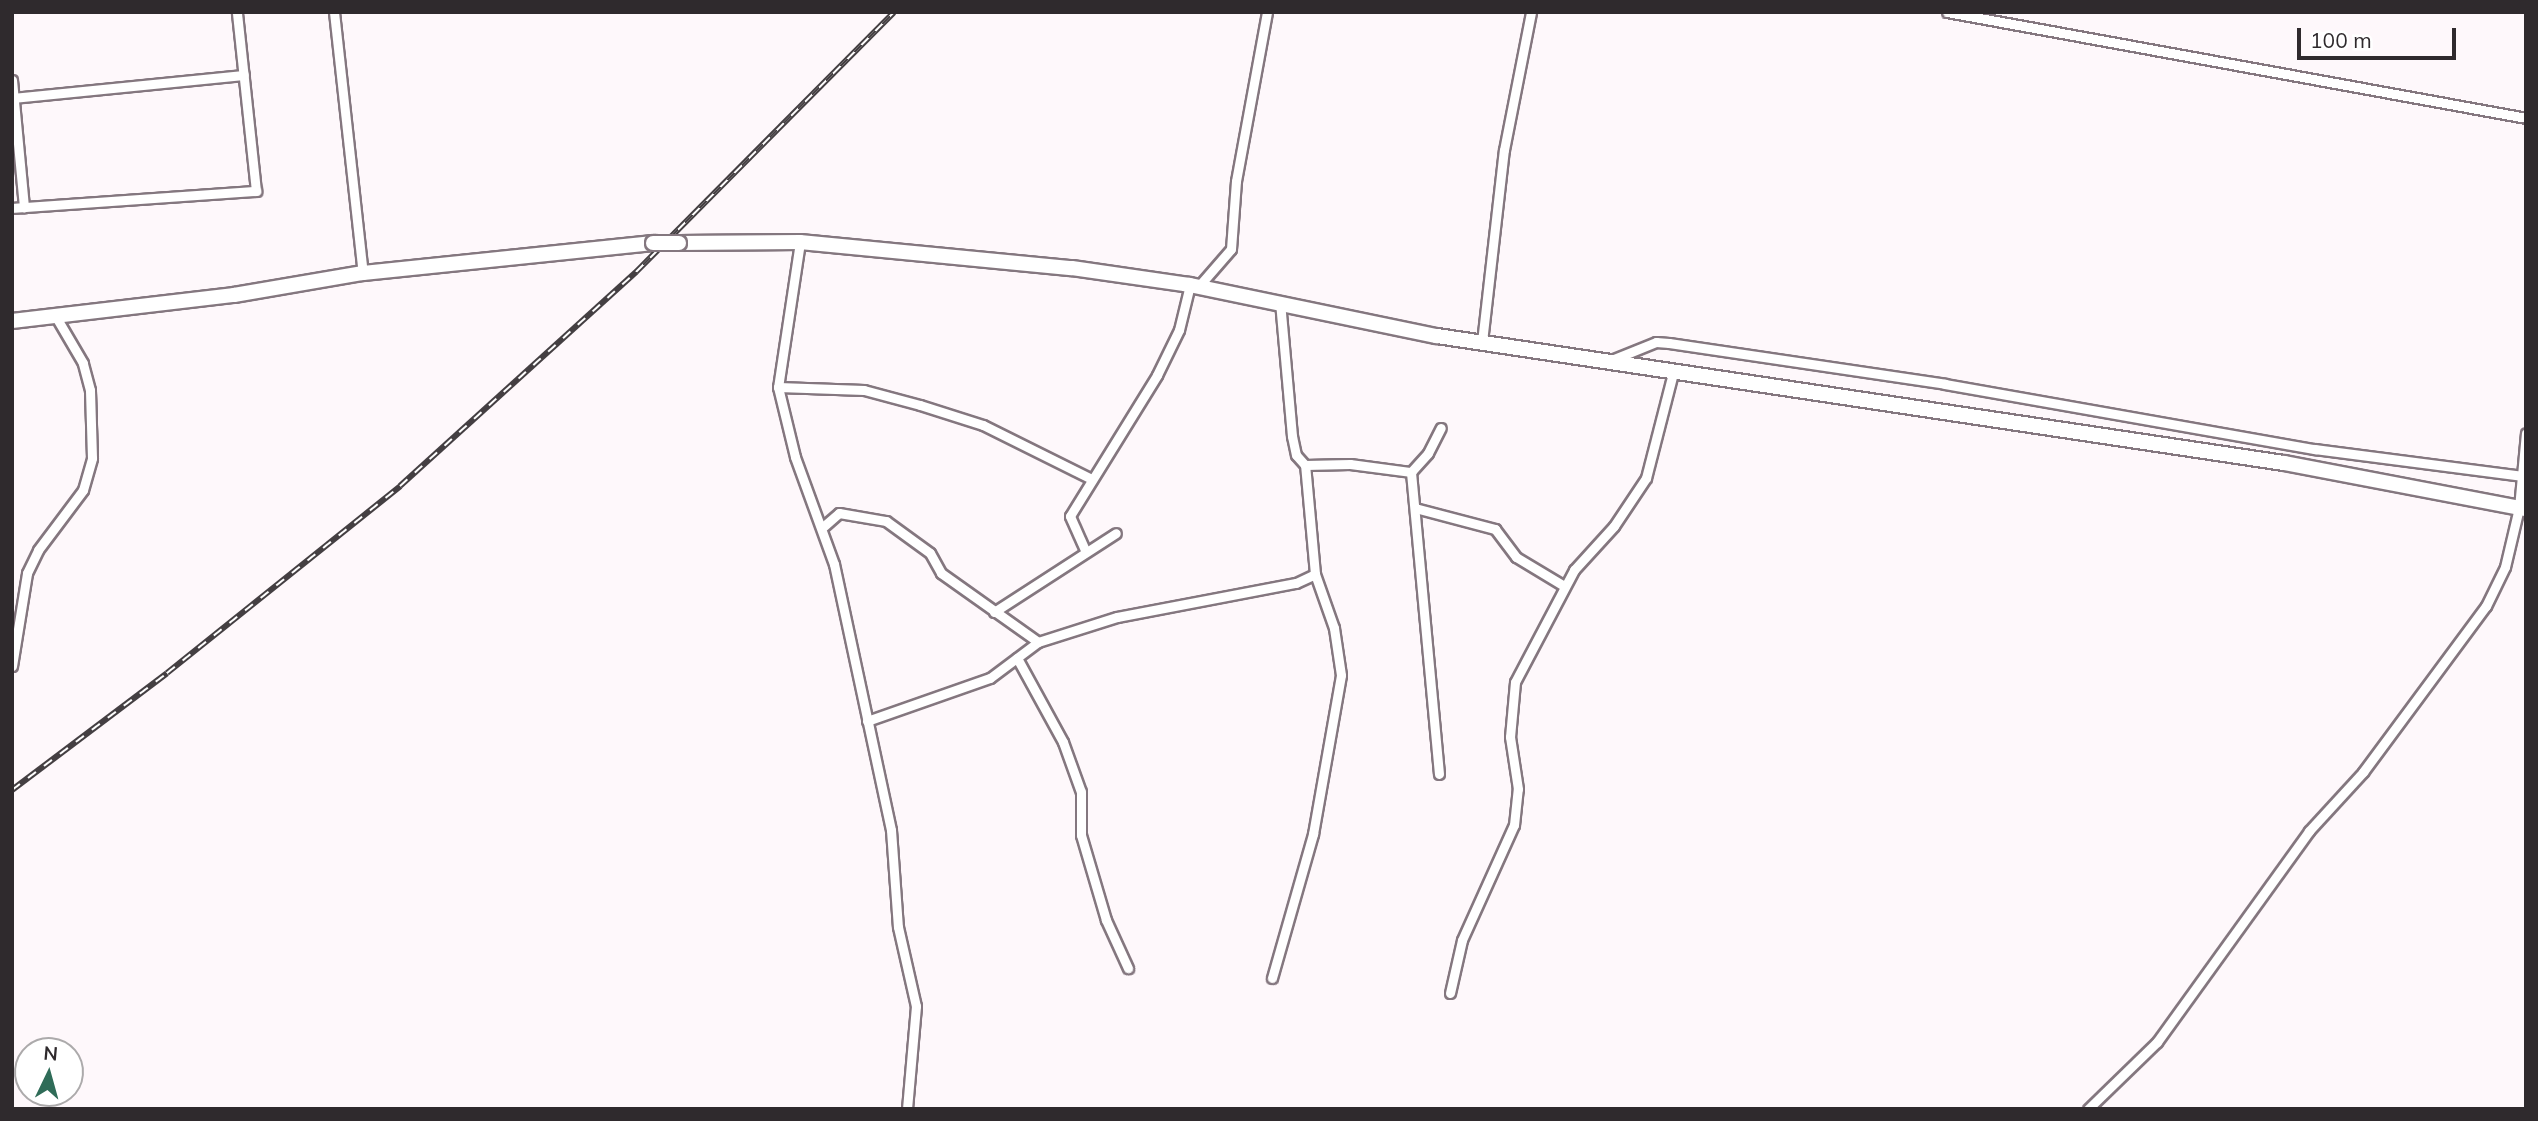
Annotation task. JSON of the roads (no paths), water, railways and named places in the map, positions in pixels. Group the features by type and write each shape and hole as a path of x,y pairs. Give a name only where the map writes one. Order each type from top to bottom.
{"main road":[{"path":"12,321 234,295 363,273 653,243 800,242 1072,268 1194,286 1482,342 1606,363 2284,463 2522,509"}],"street":[{"path":"12,208 256,191 237,12"},
{"path":"334,12 363,273"},
{"path":"1085,550 1070,516 1090,478 1157,375 1179,330 1194,286 1231,250 1236,181 1267,12"},
{"path":"1482,342 1504,150 1531,12"},
{"path":"1947,12 2526,118"},
{"path":"13,97 244,75"},
{"path":"12,80 24,207"},
{"path":"800,242 778,387 795,457 824,526 891,830 898,927 916,1006 907,1109"},
{"path":"1272,978 1314,834 1341,675 1334,628 1315,574 1305,466 1296,455 1292,436 1280,302"},
{"path":"12,666 27,573 38,550 83,490 92,458 90,390 83,363 56,317"},
{"path":"1606,363 1644,346 1669,342 1945,384 2315,449 2524,476"},
{"path":"1450,993 1462,940 1514,825 1518,789 1510,737 1515,681 1564,586 1646,478 1672,373"},
{"path":"778,387 864,390 920,405 983,425 1090,478"},
{"path":"1410,472 1428,453 1441,428"},
{"path":"2088,1109 2157,1042 2309,831 2363,772 2451,658 2486,606 2505,568 2522,509 2526,433"},
{"path":"1305,466 1350,464 1410,472"},
{"path":"1410,472 1439,774"},
{"path":"1415,508 1495,529 1516,558 1564,586"},
{"path":"824,526 839,513 886,521 930,554 941,573 1038,642"},
{"path":"994,612 1085,550 1116,533"},
{"path":"867,721 990,678 1038,642 1117,617 1296,583 1315,574"},
{"path":"1017,658 1063,742 1081,792 1081,835 1106,920 1128,968"}],"railway":[{"path":"12,790 167,673 400,486 636,272 894,12"}]}
